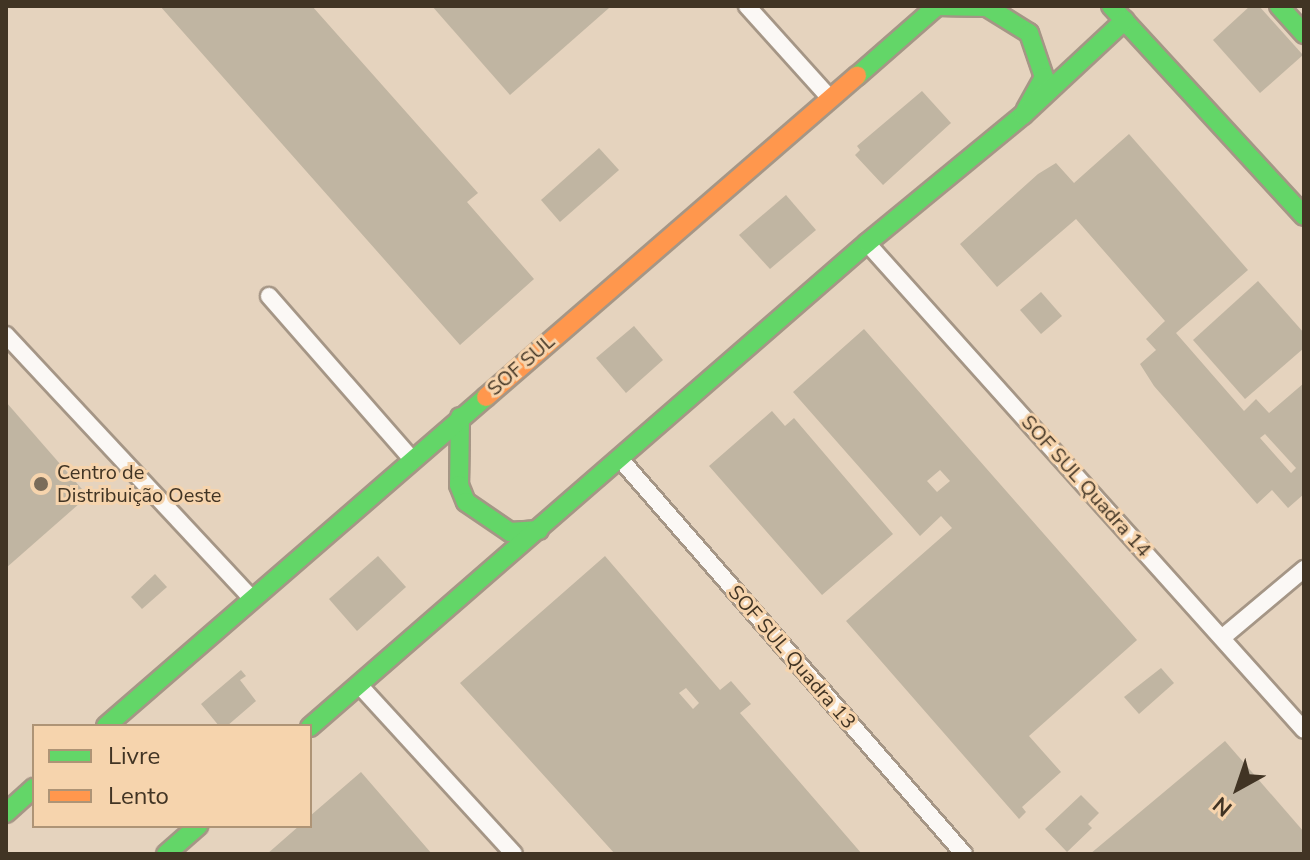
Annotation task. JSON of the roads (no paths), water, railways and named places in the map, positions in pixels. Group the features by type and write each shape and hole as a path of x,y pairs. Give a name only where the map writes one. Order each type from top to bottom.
{"street":[{"name":"SOF SUL","path":"108,724 937,6"},
{"path":"937,6 987,7 1029,33 1044,77 1023,115"},
{"path":"1111,6 1304,216"},
{"path":"1279,6 1304,34"},
{"path":"312,725 621,460 867,243 1023,115 1125,20"},
{"path":"1277,185 1304,187"},
{"path":"460,417 459,485 466,502 510,532 539,530"},
{"path":"6,813 32,790"},
{"path":"165,854 177,828"},
{"path":"165,854 196,828"}],"lane":[{"path":"747,6 830,98"},
{"path":"900,6 914,25"},
{"name":"SOF SUL Quadra 14","path":"867,243 1304,730"},
{"path":"269,296 412,460"},
{"path":"6,335 253,599"},
{"name":"SOF SUL Quadra 13","path":"621,460 964,854"},
{"path":"1223,637 1304,569"},
{"path":"359,684 514,854"}],"place":[{"name":"Centro de Distribuição Oeste","path":"41,484"}]}
